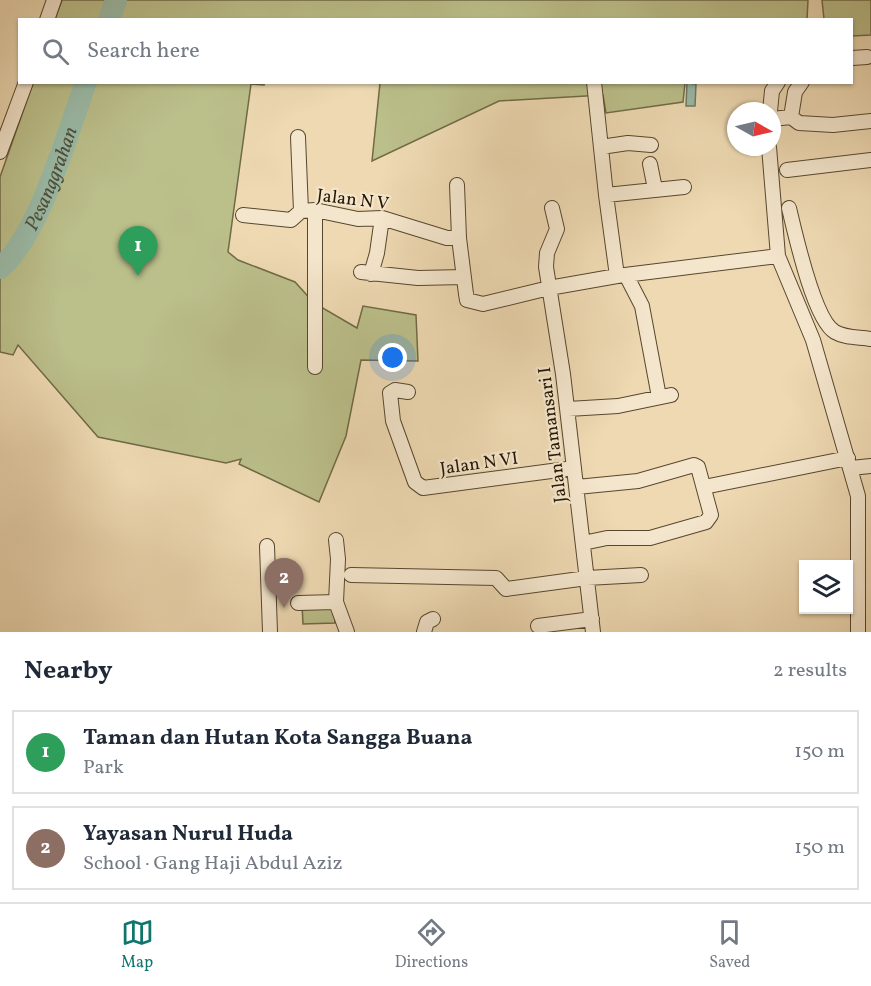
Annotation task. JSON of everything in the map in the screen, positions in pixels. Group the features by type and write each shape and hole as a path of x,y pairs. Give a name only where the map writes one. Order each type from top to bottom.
{"street":[{"path":"48,18 54,0"},
{"path":"853,58 867,57"},
{"path":"0,152 25,84"},
{"path":"568,409 618,406 665,396 642,306 621,275 606,195 594,84"},
{"path":"791,117 795,92 801,84"},
{"path":"772,102 775,87"},
{"path":"781,118 791,117 799,123 833,125 871,121"},
{"path":"298,136 308,211 315,366"},
{"path":"601,147 628,143 651,145"},
{"path":"769,156 778,256 813,340 858,496 865,567 858,632"},
{"path":"787,170 871,160"},
{"path":"650,164 655,189"},
{"path":"457,185 459,238 467,300 483,304 549,288 621,275 778,256"},
{"path":"606,195 684,187"},
{"name":"Jalan Tamansari I","path":"538,626 592,625 568,409 546,267 547,253 558,229 552,208"},
{"path":"789,208 802,266 825,323 834,332 871,339"},
{"name":"Jalan N V","path":"243,215 291,220 308,211 358,219 382,218 447,238 459,238"},
{"path":"382,218 377,252 366,273 418,278 464,277"},
{"name":"Jalan N VI","path":"408,392 395,390 390,393 393,421 415,482 423,488 574,468"},
{"path":"704,487 850,463 871,466"},
{"path":"577,487 638,482 690,465 698,467 711,515 706,522 650,538 607,538 583,543"},
{"path":"336,540 338,559 336,602 347,632"},
{"path":"267,546 270,632"},
{"path":"351,575 496,578 506,589 587,578 642,575"},
{"path":"298,603 336,602"},
{"path":"424,632 428,622 433,620"}],"green space":[{"path":"62,0 808,0 807,18 55,18"},
{"path":"822,0 871,0 871,35 853,36 853,18 824,18"},
{"path":"33,84 251,84 228,252 238,260 295,282 314,303 357,328 363,306 416,315 418,361 361,360 346,436 319,502 239,464 241,459 226,463 98,437 18,345 13,355 0,352 0,177"},
{"path":"380,84 685,84 683,102 606,113 603,95 499,101 372,161"},
{"path":"334,603 335,623 303,624 302,604"}],"shaded area":[{"path":"687,84 696,84 695,106 686,106"}],"waterway":[{"name":"Pesanggrahan","path":"110,18 116,0"},
{"name":"Pesanggrahan","path":"0,268 14,253 40,208 85,84"}],"place":[{"name":"Taman dan Hutan Kota Sangga Buana","path":"138,276"},
{"name":"Yayasan Nurul Huda","path":"284,608"}]}
